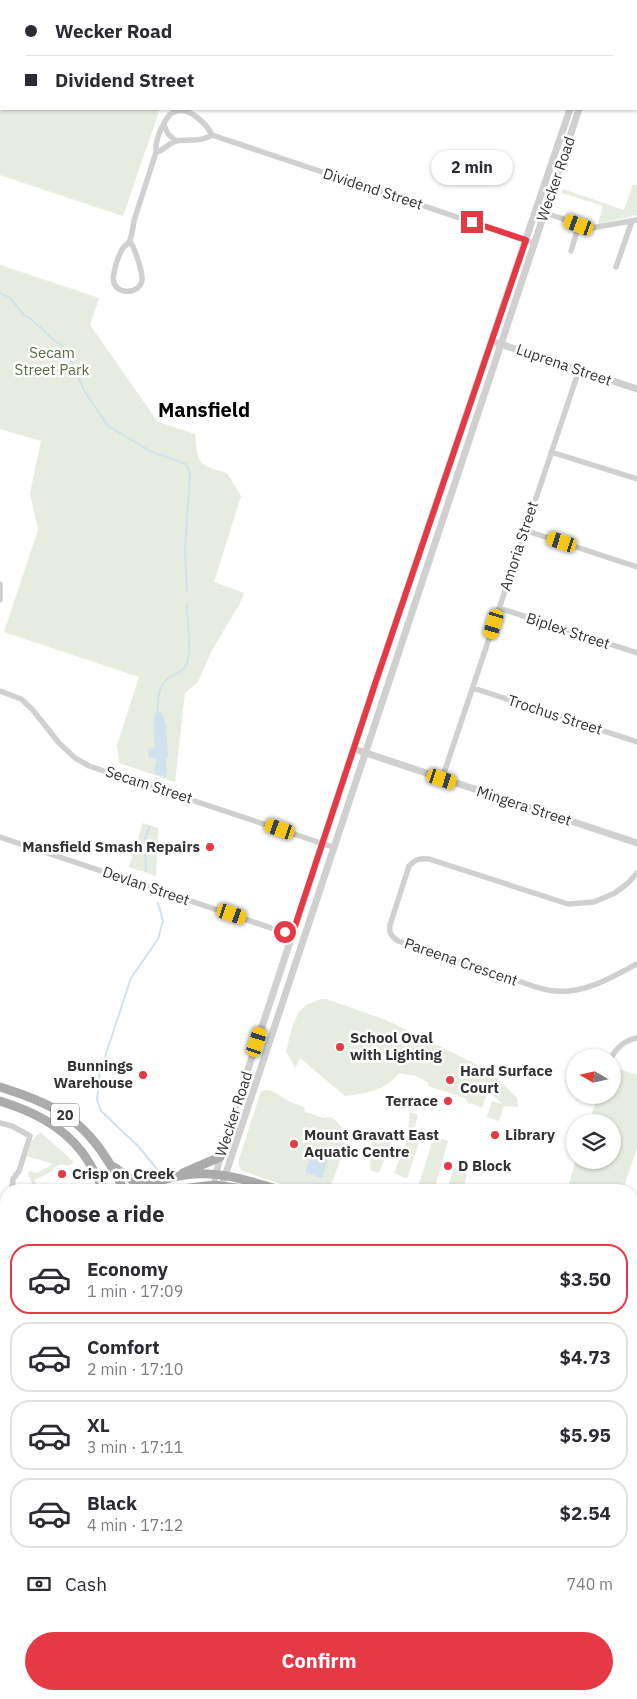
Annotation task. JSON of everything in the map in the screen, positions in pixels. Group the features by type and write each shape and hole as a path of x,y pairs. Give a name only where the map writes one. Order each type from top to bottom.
{"main road":[{"name":"20","path":"0,1088 41,1102 66,1115 92,1138 111,1165 121,1184"},
{"name":"20","path":"0,1101 32,1112 56,1127 82,1153 99,1184"},
{"path":"111,1165 132,1180 149,1184 180,1174 220,1157"},
{"path":"180,1174 221,1174 262,1184"}],"street":[{"name":"Wecker Road","path":"221,1174 220,1157 292,935 490,341 570,110"},
{"name":"Wecker Road","path":"218,1184 580,110"},
{"name":"Dividend Street","path":"164,125 172,113 184,111 197,118 209,128 212,135 534,243"},
{"path":"164,125 168,134 176,141"},
{"path":"130,242 134,247 142,282 138,287 130,291 124,291 119,290 115,286 113,280 114,273 123,247 130,242 156,152 155,147 159,133 164,125"},
{"path":"156,152 161,151 167,145 176,141 206,140 212,135"},
{"path":"536,210 591,228 634,220"},
{"path":"616,267 634,220"},
{"path":"570,251 579,225"},
{"name":"Luprena Street","path":"490,341 637,389"},
{"name":"Amoria Street","path":"442,779 579,370"},
{"path":"551,452 637,479"},
{"path":"437,500 447,503"},
{"path":"524,530 637,567"},
{"path":"414,568 425,571"},
{"path":"0,584 0,600"},
{"name":"Biplex Street","path":"498,608 637,653"},
{"name":"Trochus Street","path":"473,688 637,742"},
{"name":"Secam Street","path":"0,691 21,699 32,709 59,743 75,758 89,766 322,844"},
{"name":"Mingera Street","path":"354,749 637,843"},
{"name":"Devlan Street","path":"0,837 292,935"},
{"path":"322,844 333,847"},
{"name":"Pareena Crescent","path":"637,873 615,893 594,902 568,904 422,858 415,860 409,866 389,932 398,941 556,992 576,991 595,985 637,964"},
{"path":"616,1049 631,1039 637,1038"},
{"path":"0,1123 12,1126 30,1136 19,1171 13,1179 13,1184"}],"green space":[{"path":"0,110 160,110 123,216 0,175"},
{"path":"633,184 637,185 637,215 598,224 603,206 562,193 563,189 624,210"},
{"name":"Secam Street Park","path":"0,265 99,298 90,325 158,422 195,434 197,452 201,462 210,468 227,473 241,496 214,582 244,593 239,605 212,650 198,682 185,693 175,782 119,763 117,745 139,677 4,632 38,530 30,493 41,441 0,429"},
{"path":"143,823 158,828 156,876 129,867"},
{"path":"326,999 386,1020 480,1066 497,1078 517,1098 518,1107 504,1106 499,1121 487,1117 492,1101 503,1104 488,1091 482,1108 471,1103 470,1105 465,1098 428,1086 429,1083 416,1076 399,1073 388,1084 375,1090 345,1096 300,1058 295,1068 286,1051 293,1024 299,1012 306,1005"},
{"path":"621,1070 637,1075 637,1148 625,1184 569,1184 573,1169 621,1169 621,1114 592,1114 595,1104 621,1104"},
{"name":"Mount Gravatt East Aquatic Centre","path":"261,1091 272,1091 290,1102 304,1107 305,1112 324,1118 331,1117 342,1128 345,1138 343,1150 331,1184 282,1184 242,1171 238,1165 239,1159"},
{"path":"410,1112 418,1115 414,1130 422,1133 407,1179 394,1173 407,1140"},
{"path":"40,1132 74,1162 68,1166 62,1164 53,1168 53,1171 34,1180 36,1184 33,1184 28,1175 29,1171 37,1173 53,1164 27,1156 31,1142"},
{"path":"372,1132 390,1133 390,1145 379,1173 370,1170"},
{"path":"434,1136 448,1141 436,1184 419,1184"},
{"path":"454,1168 467,1174 464,1184 449,1184"}],"water":[{"path":"162,713 166,725 168,757 166,758 167,773 165,777 156,774 154,770 157,758 149,758 148,749 155,748 153,726 155,714"},
{"path":"314,1147 330,1152 322,1178 305,1172"}],"waterway":[{"path":"0,293 10,298 24,315 65,348 85,392 108,426 150,451 186,464 190,473 185,550 187,592"},
{"path":"158,713 159,695 163,683 183,669 187,663 189,641 187,604"},
{"path":"146,871 145,840 149,827"},
{"path":"157,1169 138,1146 101,1111 97,1100 100,1072 131,978 158,939 163,921 158,903"}],"place":[{"name":"Mansfield Smash Repairs","path":"210,847"},
{"name":"School Oval with Lighting","path":"340,1047"},
{"name":"Bunnings Warehouse","path":"143,1075"},
{"name":"Hard Surface Court","path":"450,1080"},
{"name":"Terrace","path":"448,1101"},
{"name":"Library","path":"495,1135"},
{"name":"Mount Gravatt East Aquatic Centre","path":"294,1144"},
{"name":"D Block","path":"448,1166"},
{"name":"Crisp on Creek","path":"62,1174"}],"district":[{"name":"Mansfield","path":"204,410"}],"route":[{"path":"285,932 292,935 490,341 526,240 472,222"}]}
